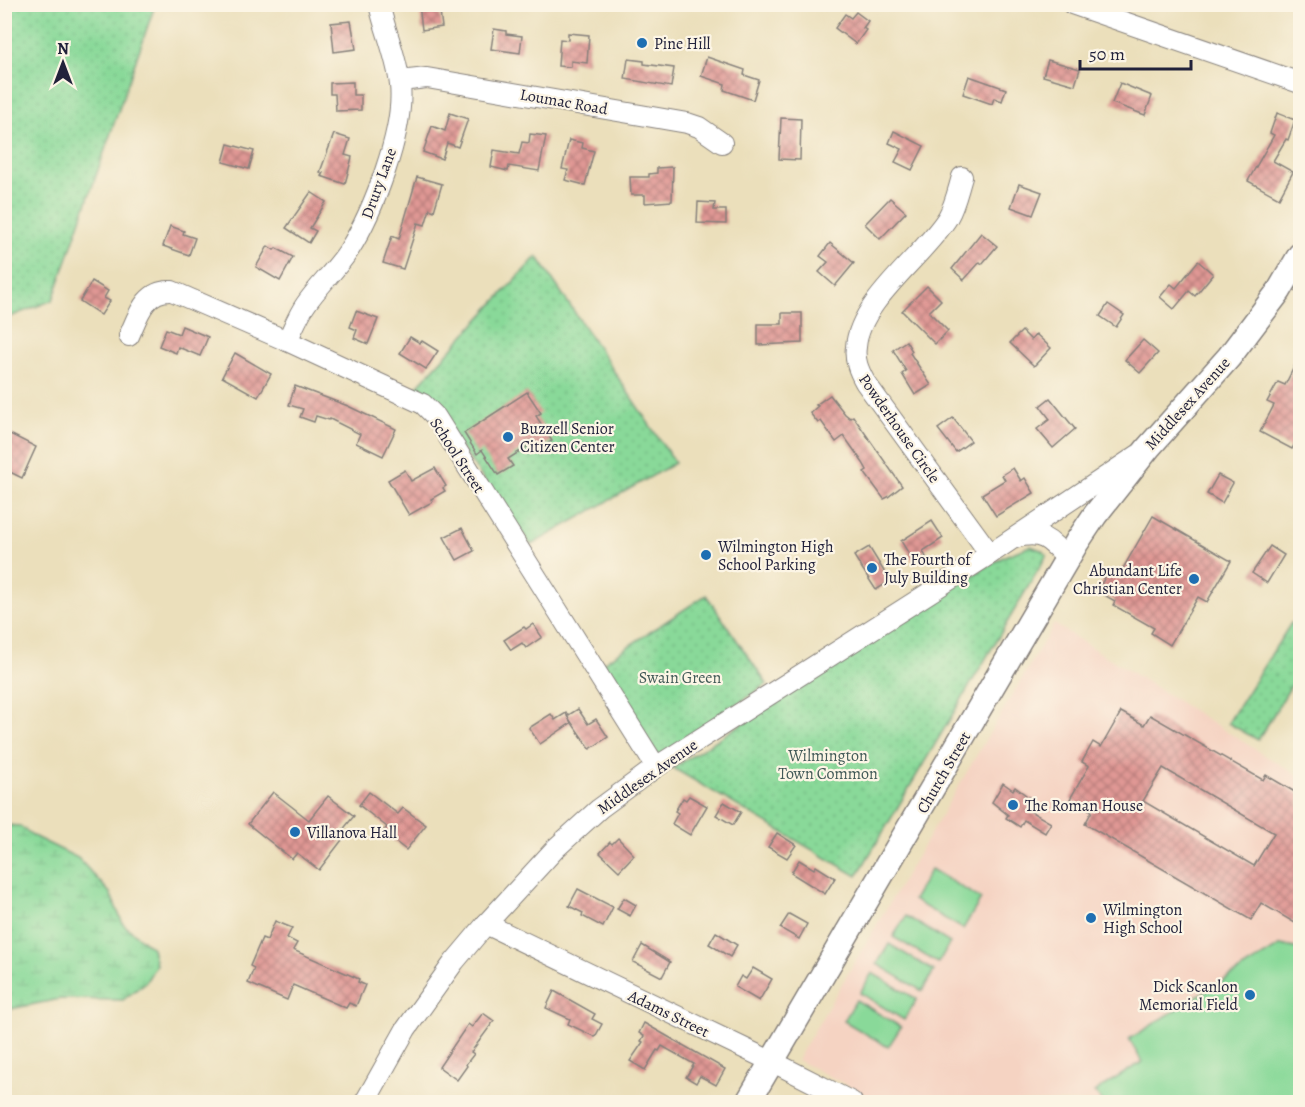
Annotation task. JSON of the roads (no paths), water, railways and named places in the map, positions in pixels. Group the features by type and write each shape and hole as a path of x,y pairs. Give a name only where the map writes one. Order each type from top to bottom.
{"main road":[{"name":"Middlesex Avenue","path":"1148,448 1229,357 1279,291 1300,255"},
{"name":"Church Street","path":"748,1102 1067,559 1095,515 1148,448"}],"street":[{"name":"Drury Lane","path":"287,341 302,310 348,251 368,213 382,176 399,118 400,81 379,4"},
{"path":"1083,6 1300,83"},
{"name":"Loumac Road","path":"400,81 427,78 687,123 699,127 722,143"},
{"name":"Powderhouse Circle","path":"962,177 947,219 866,317 860,330 856,352 858,366 865,382 990,554"},
{"name":"School Street","path":"129,336 146,302 155,294 167,290 176,292 419,402 436,417 657,767"},
{"name":"Middlesex Avenue","path":"365,1102 394,1048 454,962 486,924 580,825 657,767 990,554 1148,448"},
{"name":"Middlesex Avenue","path":"1012,539 1032,534 1043,537 1053,543 1067,559"},
{"name":"Adams Street","path":"486,924 852,1102"}],"place":[{"name":"Pine Hill","path":"642,43"},
{"name":"Buzzell Senior Citizen Center","path":"508,437"},
{"name":"Wilmington High School Parking","path":"706,555"},
{"name":"The Fourth of July Building","path":"872,568"},
{"name":"Abundant Life Christian Center","path":"1194,579"},
{"name":"The Roman House","path":"1013,805"},
{"name":"Villanova Hall","path":"295,832"},
{"name":"Wilmington High School","path":"1091,918"},
{"name":"Dick Scanlon Memorial Field","path":"1250,995"}],"park label":[{"name":"Swain Green","path":"680,677"},
{"name":"Wilmington Town Common","path":"828,764"}]}
